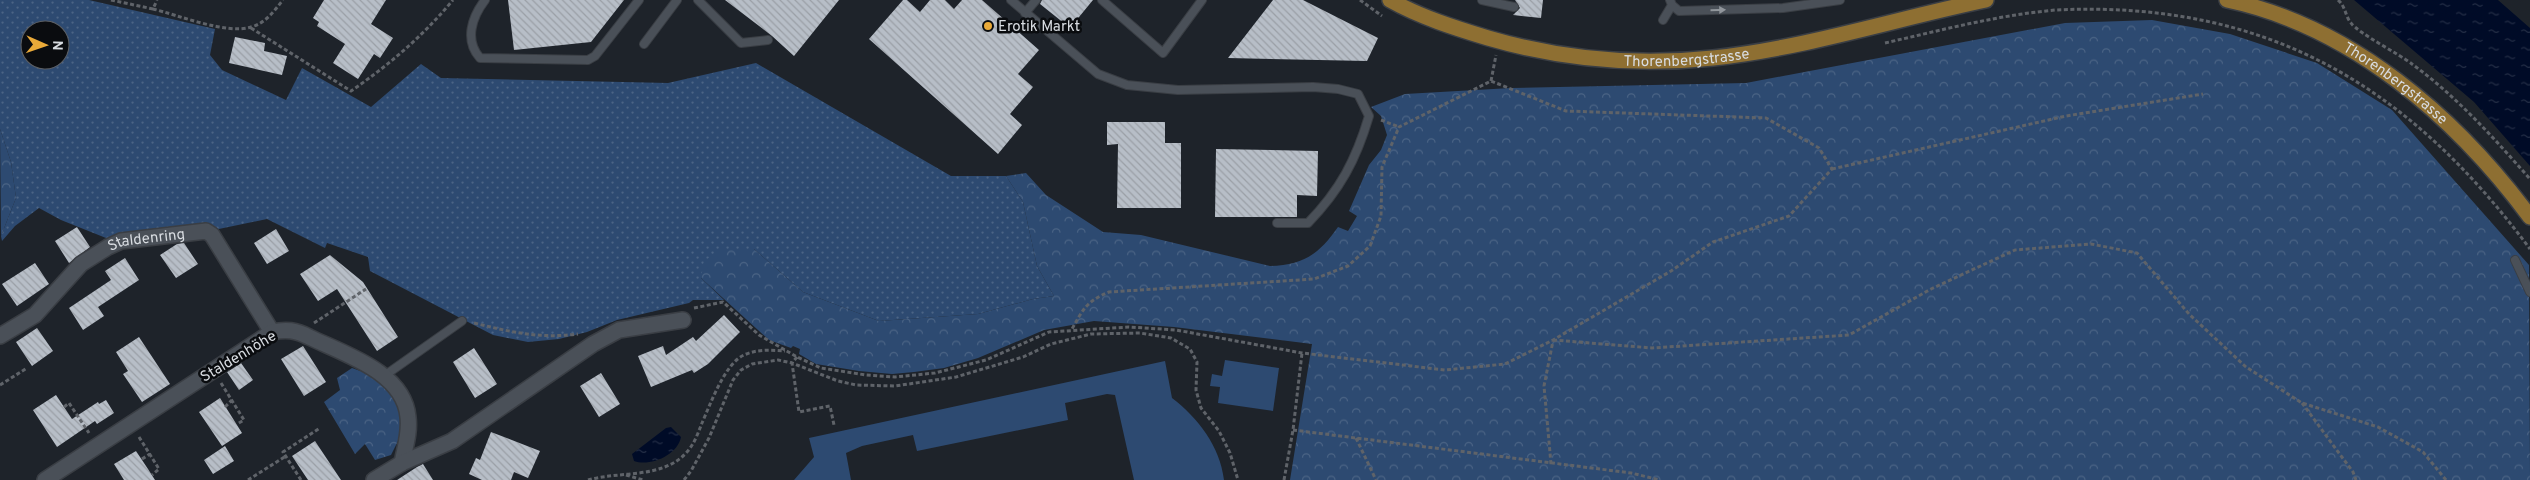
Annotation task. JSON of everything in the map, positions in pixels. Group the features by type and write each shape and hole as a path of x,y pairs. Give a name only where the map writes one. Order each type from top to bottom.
{"main road":[{"name":"Thorenbergstrasse","path":"1390,0 1431,19 1498,41 1553,53 1653,61 1705,58 1808,42 1986,0"},
{"name":"Thorenbergstrasse","path":"2226,0 2297,23 2337,43 2398,81 2432,108 2466,142 2506,186 2530,217"}],"street":[{"name":"Staldenring","path":"0,336 36,315 81,264 108,247 121,241 206,231 212,235 272,332"},
{"path":"374,480 402,462 452,441 593,344 619,330 686,314"},
{"name":"Staldenhöhe","path":"45,480 272,332 286,329 299,332 384,376 395,384 400,391 408,416 408,435 402,462"}],"lane":[{"path":"485,0 474,14 470,33 475,52 480,58 588,60 594,56 639,0"},
{"path":"644,44 677,0"},
{"path":"698,0 740,43 768,40"},
{"path":"1010,0 1098,74 1127,85 1178,90 1276,86 1338,89 1358,94 1369,116 1350,170 1324,206 1308,223 1277,223"},
{"path":"1025,12 1036,0"},
{"path":"1102,0 1163,53 1202,0"},
{"path":"1482,0 1514,7"},
{"path":"1663,20 1671,3 1679,11 1783,8 1840,0"},
{"path":"2515,260 2530,292"},
{"path":"384,376 462,322"}],"path":[{"path":"111,0 230,29 251,28 267,19 283,0"},
{"path":"153,9 157,0"},
{"path":"251,28 351,91 377,73 428,30 453,0"},
{"path":"1360,0 1375,13 1390,20"},
{"path":"2338,0 2345,5 2351,23 2412,64 2439,86 2488,132 2530,179"},
{"path":"1878,44 1987,20 2056,10 2120,7 2164,9"},
{"path":"2202,15 2210,16"},
{"path":"1498,41 1491,81 1566,111 1766,118 1818,148 1832,169"},
{"path":"1488,56 1505,60"},
{"path":"2322,57 2360,79 2420,125 2483,189 2530,249"},
{"path":"686,314 723,302 759,335 797,357 821,368 895,377 914,376 963,367 986,360 1049,332 1129,327 1176,330 1302,353 1445,370 1505,364 1553,340 1670,271 1713,242 1789,216 1832,169 2066,116 2203,94"},
{"path":"1369,116 1399,127"},
{"path":"1553,340 1652,348 1848,335 1931,289 2015,250 2091,244 2137,253 2190,314 2246,367 2302,403 2378,426 2424,452 2446,480"},
{"path":"299,332 366,289"},
{"path":"462,322 550,338 589,333 593,344"},
{"path":"684,480 709,438 733,380 741,370 762,361 778,360 792,363 838,381 856,385 895,386 956,377 1023,357 1051,344 1091,334 1140,333 1171,338 1190,349 1197,362 1196,390 1202,408 1223,439 1238,480"},
{"path":"1551,464 1544,386 1553,340"},
{"path":"588,480 604,475 657,469 674,463 686,454 694,442 718,388 738,358 752,352 786,351"},
{"path":"1284,480 1293,430 1302,353"},
{"path":"797,357 792,363 800,412 830,406 834,425"},
{"path":"0,385 27,368"},
{"path":"213,370 244,420 237,424"},
{"path":"225,407 232,400"},
{"path":"64,407 69,403 98,446"},
{"path":"2302,403 2353,472 2356,480"},
{"path":"73,421 78,417"},
{"path":"131,424 159,469 152,475"},
{"path":"301,480 283,452 320,428"},
{"path":"1293,430 1631,473 1660,480"},
{"path":"1356,438 1376,480"},
{"path":"142,459 150,454"},
{"path":"248,480 286,456"},
{"path":"623,474 643,480"}],"green space":[{"path":"0,0 89,0 215,29 210,55 222,70 286,100 302,68 371,107 421,64 441,78 668,83 756,63 951,176 1006,176 1023,202 1037,266 1054,296 1033,299 978,314 879,321 803,292 754,249 701,278 724,300 693,300 689,303 617,320 587,332 559,339 528,342 493,335 370,271 368,257 327,243 325,248 267,219 214,230 111,240 61,220 39,208 15,226 2,241 1,236 16,198 11,162 0,129"},
{"path":"2152,20 2230,34 2317,63 2392,110 2529,265 2530,480 1290,480 1312,344 1174,327 1094,321 1044,330 978,358 944,368 892,374 859,371 816,364 799,354 800,349 793,346 791,348 769,340 701,278 704,261 723,249 754,249 803,292 879,321 978,314 1033,299 1054,296 1037,266 1023,202 1006,176 1026,173 1046,195 1103,232 1141,235 1270,266 1282,265 1310,256 1324,244 1338,227 1348,231 1357,216 1349,211 1369,165 1381,150 1387,135 1381,116 1371,107 1405,94 1511,88 1746,83 2065,23"},
{"path":"0,129 11,162 16,198 1,236"},
{"path":"1225,360 1279,368 1273,411 1218,403 1220,387 1210,386 1212,374 1222,376"},
{"path":"1165,361 1172,398 1191,414 1213,444 1222,468 1224,480 1134,480 1115,395 1107,394 1065,403 1068,420 917,451 913,435 862,446 846,453 851,480 794,480 814,457 809,438"},
{"path":"352,368 380,378 398,403 403,431 391,455 375,460 365,444 355,454 324,402 340,390 337,378"}],"water":[{"path":"2354,0 2498,0 2530,28 2530,166 2474,102"},
{"path":"671,427 681,437 675,449 655,461 634,461 632,454 666,428"}],"building":[{"path":"324,0 386,0 371,24 393,38 380,58 374,54 358,79 333,63 345,44 317,26 319,22 313,18"},
{"path":"508,0 624,0 591,42 514,50"},
{"path":"725,0 839,0 794,56 772,36"},
{"path":"903,0 907,0 920,12 930,0 945,0 954,9 962,0 982,0 1039,50 1018,74 1033,87 1010,114 1022,125 998,154 869,39"},
{"path":"1042,0 1093,0 1070,28 1040,4"},
{"path":"1273,0 1303,0 1378,38 1367,61 1228,58"},
{"path":"1515,0 1543,0 1541,18 1513,15 1520,8"},
{"path":"235,37 265,43 264,51 287,56 282,75 229,63"},
{"path":"1107,122 1165,122 1165,143 1181,143 1181,208 1117,208 1118,144 1107,145"},
{"path":"1216,149 1318,151 1317,196 1297,195 1297,217 1215,217"},
{"path":"77,227 90,247 69,263 55,241"},
{"path":"276,229 289,251 267,264 254,243"},
{"path":"184,243 198,264 176,278 160,255 177,244"},
{"path":"330,255 363,282 398,337 377,351 337,289 318,301 300,274"},
{"path":"125,258 139,280 98,307 104,316 83,330 69,308 111,280 105,271"},
{"path":"35,263 49,284 17,306 2,284"},
{"path":"724,315 740,332 708,364 694,373 692,370 651,387 638,356 663,346 666,355 693,337 696,341"},
{"path":"37,328 53,351 32,366 16,342"},
{"path":"139,337 170,384 142,402 123,374 128,371 116,352"},
{"path":"303,346 326,382 304,396 281,359"},
{"path":"474,348 497,384 475,398 453,362"},
{"path":"241,363 253,380 239,390 227,372"},
{"path":"601,373 620,404 599,417 580,386"},
{"path":"56,395 72,419 98,402 99,404 106,400 114,413 97,424 95,421 57,447 33,410"},
{"path":"220,398 242,433 222,446 199,412"},
{"path":"491,432 540,451 528,478 514,472 511,480 482,480 469,474 476,458 480,460"},
{"path":"315,441 341,480 308,480 292,456"},
{"path":"225,446 234,461 213,474 204,460"},
{"path":"136,451 155,480 124,480 114,464"},
{"path":"423,464 433,480 397,480 417,467"}],"place":[{"name":"Erotik Markt","path":"988,26"}]}
